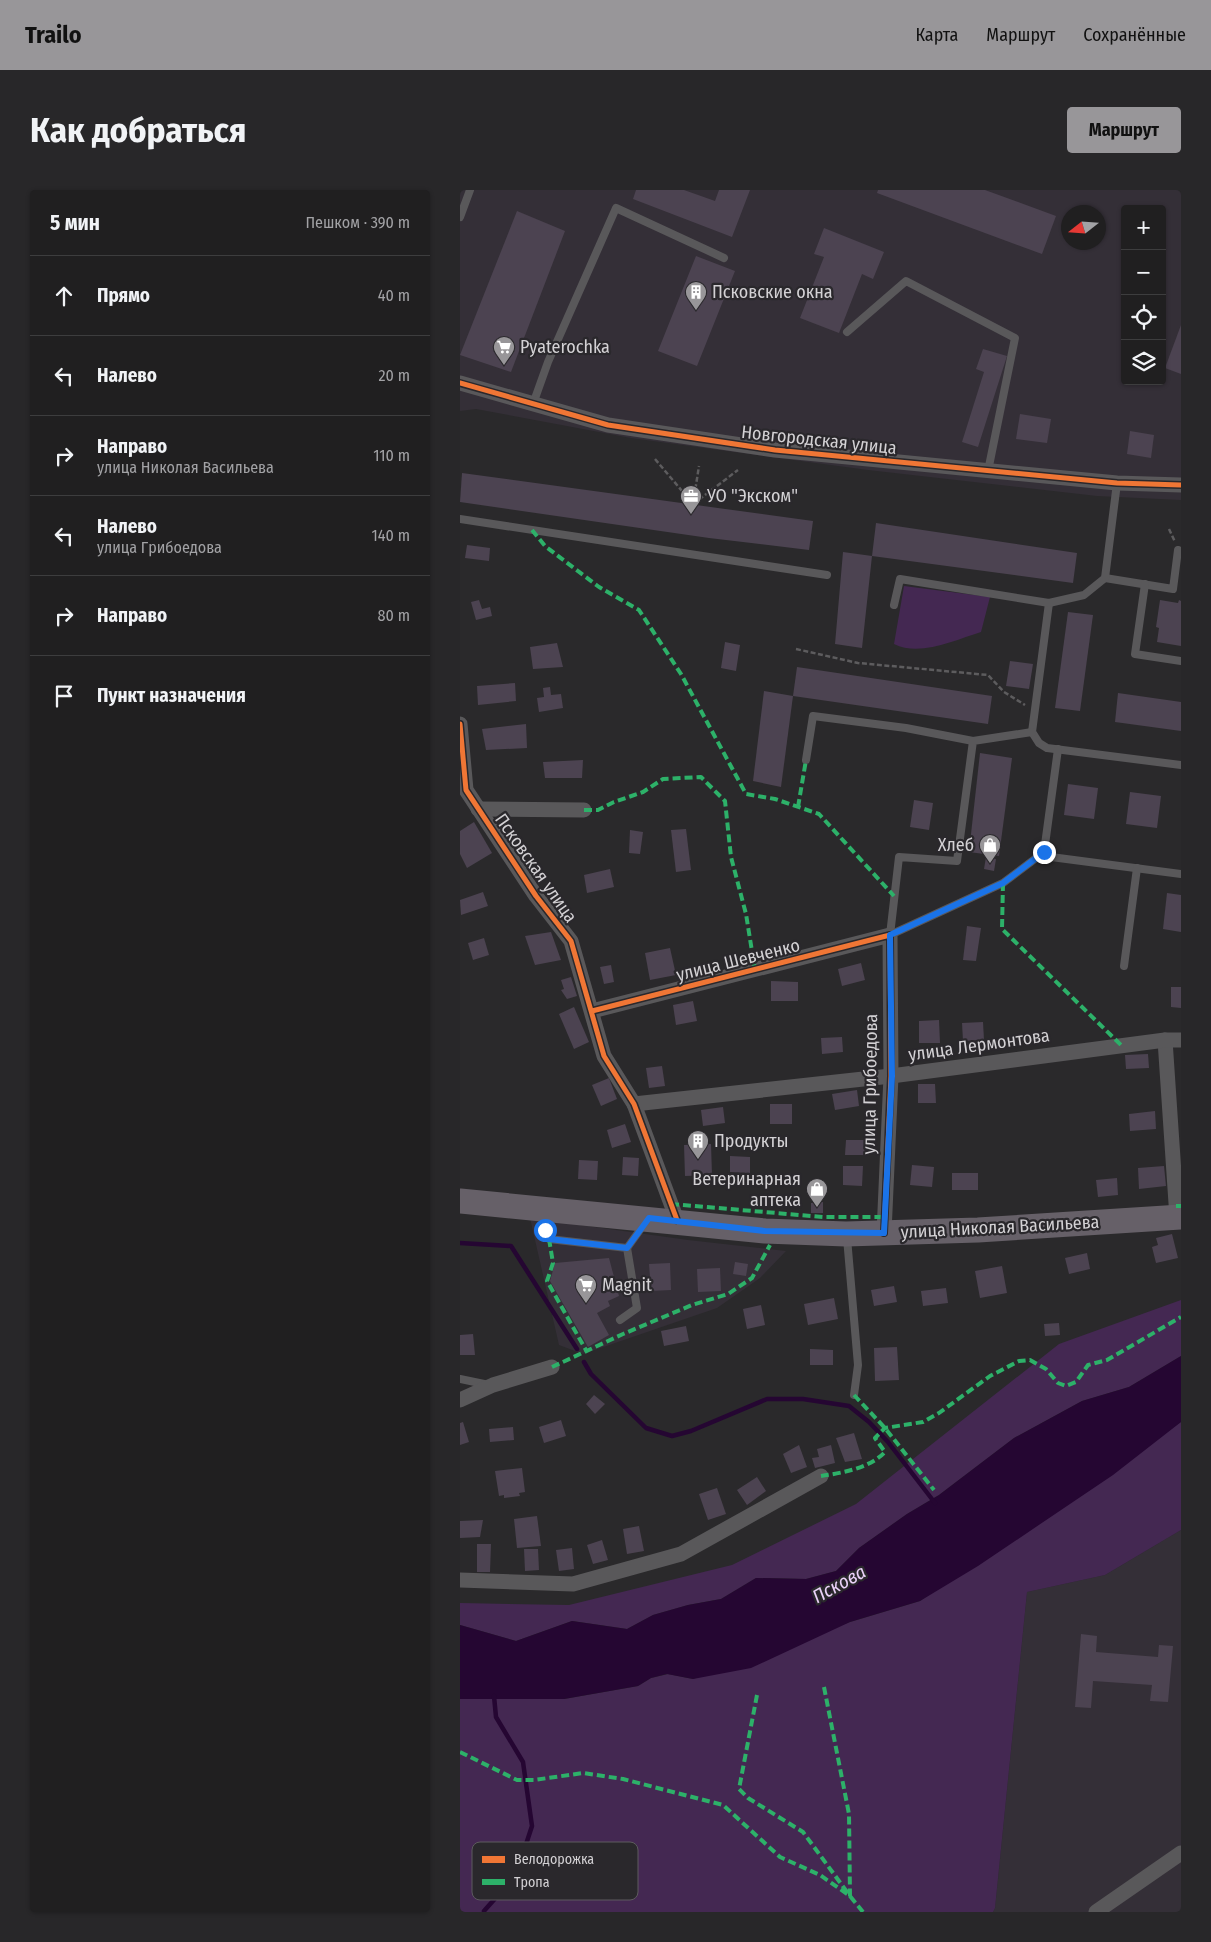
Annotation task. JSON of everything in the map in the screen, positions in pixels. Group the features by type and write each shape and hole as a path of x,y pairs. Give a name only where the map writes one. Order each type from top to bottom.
{"main road":[{"name":"улица Николая Васильева","path":"460,1201 677,1220 765,1231 846,1234 1179,1218"}],"street":[{"name":"Новгородская улица","path":"460,383 608,425 775,450 1118,483 1180,481"},
{"name":"Псковская улица","path":"460,724 466,790 536,896 572,941 604,1056 634,1104 677,1220"},
{"path":"478,809 584,810"},
{"name":"улица Шевченко","path":"592,1011 890,935"},
{"name":"улица Грибоедова","path":"884,1233 892,1076 890,935"},
{"path":"1165,1040 1179,1218"},
{"name":"улица Лермонтова","path":"634,1104 892,1076 1165,1040 1181,1040"},
{"path":"460,1400 493,1385 552,1367"},
{"path":"460,1580 573,1584 681,1554 821,1476"},
{"path":"1096,1912 1181,1853"}],"lane":[{"path":"460,217 470,190"},
{"path":"534,404 548,362 616,208 724,258"},
{"path":"847,332 906,281 1015,338 988,471"},
{"path":"894,605 900,579 1049,603 1084,595 1105,578 1118,483"},
{"path":"460,520 827,575"},
{"path":"1105,578 1173,589 1178,550"},
{"path":"1145,584 1135,654 1181,661"},
{"path":"1049,603 1032,732 1039,743 1058,749 1181,765"},
{"path":"806,760 813,716 906,728 973,741 1032,732"},
{"path":"890,935 899,856 957,861 973,741"},
{"path":"890,935 1003,883 1044,852 1058,749"},
{"path":"1044,852 1051,857 1181,874"},
{"path":"1124,966 1137,868"},
{"path":"541,1208 545,1230 549,1239 627,1248"},
{"path":"620,1320 637,1308 627,1248 649,1218"},
{"path":"846,1234 858,1365 854,1395"},
{"path":"460,1380 493,1385"}],"path":[{"path":"655,459 693,504"},
{"path":"693,504 699,466"},
{"path":"693,504 738,470"},
{"path":"796,650 858,662 988,675 1004,692 1035,712"}],"shaded area":[{"path":"460,190 1181,190 1181,500 1097,496 868,470 631,438 476,409 460,411"},
{"path":"904,586 990,597 981,632 949,643 926,648 904,648 894,644"},
{"path":"530,1218 688,1240 786,1251 760,1278 717,1308 583,1354 559,1345"},
{"path":"1181,1300 1181,1356 1129,1387 1082,1401 1014,1438 939,1495 907,1514 859,1548 836,1571 806,1579 756,1578 721,1599 688,1605 653,1615 627,1629 572,1621 516,1641 460,1625 460,1603 569,1605 732,1565 856,1504 1059,1344"},
{"path":"1181,1422 1181,1530 1105,1575 1027,1592 995,1908 993,1912 460,1912 460,1699 564,1699 638,1686 651,1678 668,1674 693,1679 850,1622 920,1601"},
{"path":"1181,1530 1181,1912 993,1912 995,1908 1027,1592 1105,1575"}],"water":[{"name":"Пскова","path":"1181,1356 1181,1422 1113,1475 978,1566 920,1601 850,1622 751,1668 693,1679 667,1674 651,1678 638,1686 564,1699 460,1699 460,1625 516,1641 572,1621 627,1629 653,1615 688,1605 721,1599 756,1578 806,1579 836,1571 859,1548 907,1514 939,1495 1014,1438 1082,1401 1129,1387"}],"building":[{"path":"636,190 684,190 715,201 719,190 750,190 732,237 633,199"},
{"path":"878,190 985,190 1056,216 1042,254 877,193"},
{"path":"517,211 565,231 511,372 460,355"},
{"path":"824,228 884,252 873,279 862,274 839,333 800,318 824,257 814,254"},
{"name":"Псковские окна","path":"696,256 735,271 697,366 658,351"},
{"path":"1181,325 1181,374 1166,368"},
{"path":"983,349 1007,356 978,447 962,442 984,372 976,369"},
{"path":"1020,414 1051,419 1047,443 1016,439"},
{"path":"1130,431 1154,435 1151,458 1127,454"},
{"path":"462,473 813,521 809,550 709,538 460,502"},
{"path":"876,523 1077,553 1073,583 872,556"},
{"path":"467,545 490,548 489,561 465,558"},
{"path":"843,552 872,556 862,648 835,644"},
{"path":"479,600 482,609 490,607 492,616 476,620 471,602"},
{"path":"1160,600 1178,603 1179,600 1181,601 1181,646 1157,642 1159,628 1156,627"},
{"path":"1068,612 1093,615 1080,711 1055,708"},
{"path":"725,642 740,645 736,671 721,668"},
{"path":"557,643 563,667 533,669 530,647"},
{"path":"1010,661 1033,664 1029,689 1006,686"},
{"path":"797,667 992,696 988,724 793,696"},
{"path":"515,683 516,701 478,705 477,686"},
{"path":"550,687 551,695 561,694 563,708 539,712 537,698 544,697 543,688"},
{"path":"764,691 793,696 781,787 753,781"},
{"path":"1118,693 1181,702 1181,731 1115,722"},
{"path":"526,724 527,748 486,750 482,729"},
{"path":"980,753 1012,758 999,856 969,852"},
{"path":"583,760 582,778 545,778 543,762"},
{"path":"1068,784 1098,788 1094,819 1064,815"},
{"path":"1130,792 1161,796 1157,828 1126,824"},
{"path":"914,800 933,803 929,830 910,827"},
{"path":"474,822 492,853 467,868 460,854 460,831"},
{"path":"686,829 691,870 676,872 671,830"},
{"path":"630,830 643,832 640,854 629,853"},
{"name":"Хлеб","path":"986,857 996,859 994,871 984,869"},
{"path":"610,869 614,887 587,893 584,875"},
{"path":"483,892 488,906 461,915 460,900"},
{"path":"1167,893 1181,895 1181,932 1163,929"},
{"path":"967,926 981,928 976,961 963,960"},
{"path":"551,932 561,960 535,965 525,936"},
{"path":"484,938 489,955 473,960 468,943"},
{"path":"670,948 676,975 650,980 645,953"},
{"path":"861,963 865,980 842,986 838,969"},
{"path":"611,965 614,982 604,984 600,967"},
{"path":"571,977 577,996 567,999 561,990 564,989 561,980"},
{"path":"771,981 798,982 798,1001 771,1001"},
{"path":"1171,987 1181,987 1181,1008 1171,1007"},
{"path":"693,1001 697,1021 676,1025 673,1005"},
{"path":"574,1007 589,1042 574,1049 559,1014"},
{"path":"939,1020 940,1043 919,1043 919,1021"},
{"path":"983,1022 984,1040 963,1041 962,1023"},
{"path":"842,1037 843,1052 822,1054 821,1038"},
{"path":"1148,1054 1149,1068 1126,1069 1125,1055"},
{"path":"662,1066 665,1086 649,1088 646,1068"},
{"path":"609,1078 617,1099 601,1106 592,1085"},
{"path":"918,1084 935,1084 936,1103 918,1103"},
{"path":"857,1090 859,1106 835,1110 832,1094"},
{"path":"770,1104 792,1104 792,1124 770,1124"},
{"path":"723,1107 725,1123 703,1126 701,1110"},
{"path":"1155,1111 1156,1129 1130,1131 1129,1114"},
{"path":"625,1124 631,1142 612,1148 607,1130"},
{"path":"846,1140 866,1140 866,1155 845,1155"},
{"name":"Продукты","path":"711,1144 712,1175 685,1176 684,1145"},
{"path":"730,1156 750,1157 750,1173 730,1172"},
{"path":"623,1157 639,1158 638,1176 622,1175"},
{"path":"579,1160 598,1161 597,1180 578,1179"},
{"path":"912,1165 934,1167 932,1187 910,1185"},
{"path":"843,1166 863,1166 862,1186 843,1185"},
{"path":"1164,1166 1166,1186 1139,1189 1138,1168"},
{"path":"952,1173 978,1173 978,1190 952,1190"},
{"path":"1117,1178 1118,1195 1098,1197 1096,1180"},
{"name":"Ветеринарная аптека","path":"823,1202 823,1213 811,1213 811,1203"},
{"path":"1172,1234 1178,1258 1156,1263 1152,1247 1158,1245 1156,1238"},
{"path":"1087,1253 1090,1269 1069,1274 1065,1258"},
{"name":"Magnit","path":"609,1258 619,1296 608,1301 610,1306 597,1313 609,1335 588,1347 550,1281 555,1263"},
{"path":"735,1262 748,1264 746,1276 733,1274"},
{"path":"670,1263 671,1290 651,1291 649,1264"},
{"path":"1002,1266 1007,1293 980,1298 975,1271"},
{"path":"720,1268 721,1291 698,1292 697,1269"},
{"path":"894,1286 897,1302 874,1306 871,1290"},
{"path":"946,1288 948,1303 923,1306 921,1291"},
{"path":"834,1298 838,1319 808,1325 804,1304"},
{"path":"761,1305 765,1325 747,1329 743,1309"},
{"path":"1059,1323 1060,1335 1045,1336 1044,1324"},
{"path":"686,1326 689,1341 664,1346 661,1331"},
{"path":"473,1334 475,1355 460,1355 460,1335"},
{"path":"897,1347 899,1380 875,1381 874,1348"},
{"path":"810,1349 833,1350 833,1365 810,1365"},
{"path":"594,1395 605,1404 595,1414 586,1404"},
{"path":"561,1420 566,1436 544,1443 539,1427"},
{"path":"463,1422 469,1442 460,1445 460,1423"},
{"path":"513,1427 514,1440 490,1442 489,1429"},
{"path":"854,1433 862,1459 845,1462 836,1438"},
{"path":"799,1445 807,1467 791,1473 783,1454"},
{"path":"831,1445 835,1463 815,1468 812,1458 819,1457 817,1449"},
{"path":"522,1468 525,1492 519,1493 520,1496 504,1498 504,1495 499,1496 495,1471"},
{"path":"757,1477 766,1491 747,1505 737,1490"},
{"path":"717,1488 726,1514 708,1520 699,1494"},
{"path":"537,1516 541,1546 517,1548 514,1519"},
{"path":"483,1520 480,1537 460,1538 460,1521"},
{"path":"639,1526 644,1551 627,1554 623,1529"},
{"path":"602,1540 608,1560 593,1564 587,1545"},
{"path":"477,1544 491,1544 490,1572 477,1572"},
{"path":"572,1548 574,1569 559,1571 556,1550"},
{"path":"524,1549 538,1549 539,1570 525,1571"},
{"path":"1081,1634 1097,1636 1096,1652 1158,1657 1159,1645 1173,1646 1168,1702 1150,1701 1152,1685 1093,1681 1091,1708 1075,1707"}],"waterway":[{"path":"460,1243 511,1246 577,1349"},
{"path":"584,1362 591,1374 646,1428 672,1436 691,1431 767,1399 803,1399 849,1406 869,1422 888,1442 935,1503"},
{"path":"494,1696 496,1717 523,1762 532,1826 527,1842"},
{"path":"484,1911 494,1900"}],"marked path":[{"path":"532,530 545,546 599,587 639,610 681,674 746,794 775,799 819,814 894,896"},
{"path":"798,807 806,760"},
{"path":"584,810 598,810 643,792 663,779 701,777 725,801 731,857 746,914 755,970"},
{"path":"1003,883 1002,929 1121,1045"},
{"path":"671,1204 823,1217 885,1217"},
{"path":"1176,1206 1181,1206"},
{"path":"549,1239 553,1263 547,1281 587,1352"},
{"path":"552,1367 692,1305 728,1294 752,1278 770,1245"},
{"path":"821,1476 864,1466 879,1458 885,1452 875,1438 885,1428 923,1422 939,1413 990,1376 1019,1361 1030,1360 1046,1369 1058,1383 1066,1386 1076,1382 1088,1365 1107,1360 1181,1317"},
{"path":"854,1395 885,1428 934,1490"},
{"path":"757,1695 739,1789 748,1798 803,1832 850,1896 849,1814 824,1687"},
{"path":"460,1752 517,1780 534,1780 583,1773 623,1779 723,1805 780,1857 820,1875 850,1896 863,1912"}],"cycle path":[{"path":"460,383 608,425 775,450 1117,483 1181,485"},
{"path":"460,724 466,790 536,896 571,941 604,1056 634,1104 677,1220"},
{"path":"592,1011 890,935 891,1076 884,1233"}],"place":[{"name":"Псковские окна","path":"696,311"},
{"name":"Pyaterochka","path":"504,366"},
{"name":"УО \"Экском\"","path":"691,515"},
{"name":"Хлеб","path":"990,864"},
{"name":"Продукты","path":"698,1160"},
{"name":"Ветеринарная аптека","path":"817,1208"},
{"name":"Magnit","path":"586,1304"}],"route":[{"path":"545,1230 549,1239 627,1248 649,1218 765,1231 846,1234 884,1233 892,1076 890,935 1003,883 1044,852"}]}
